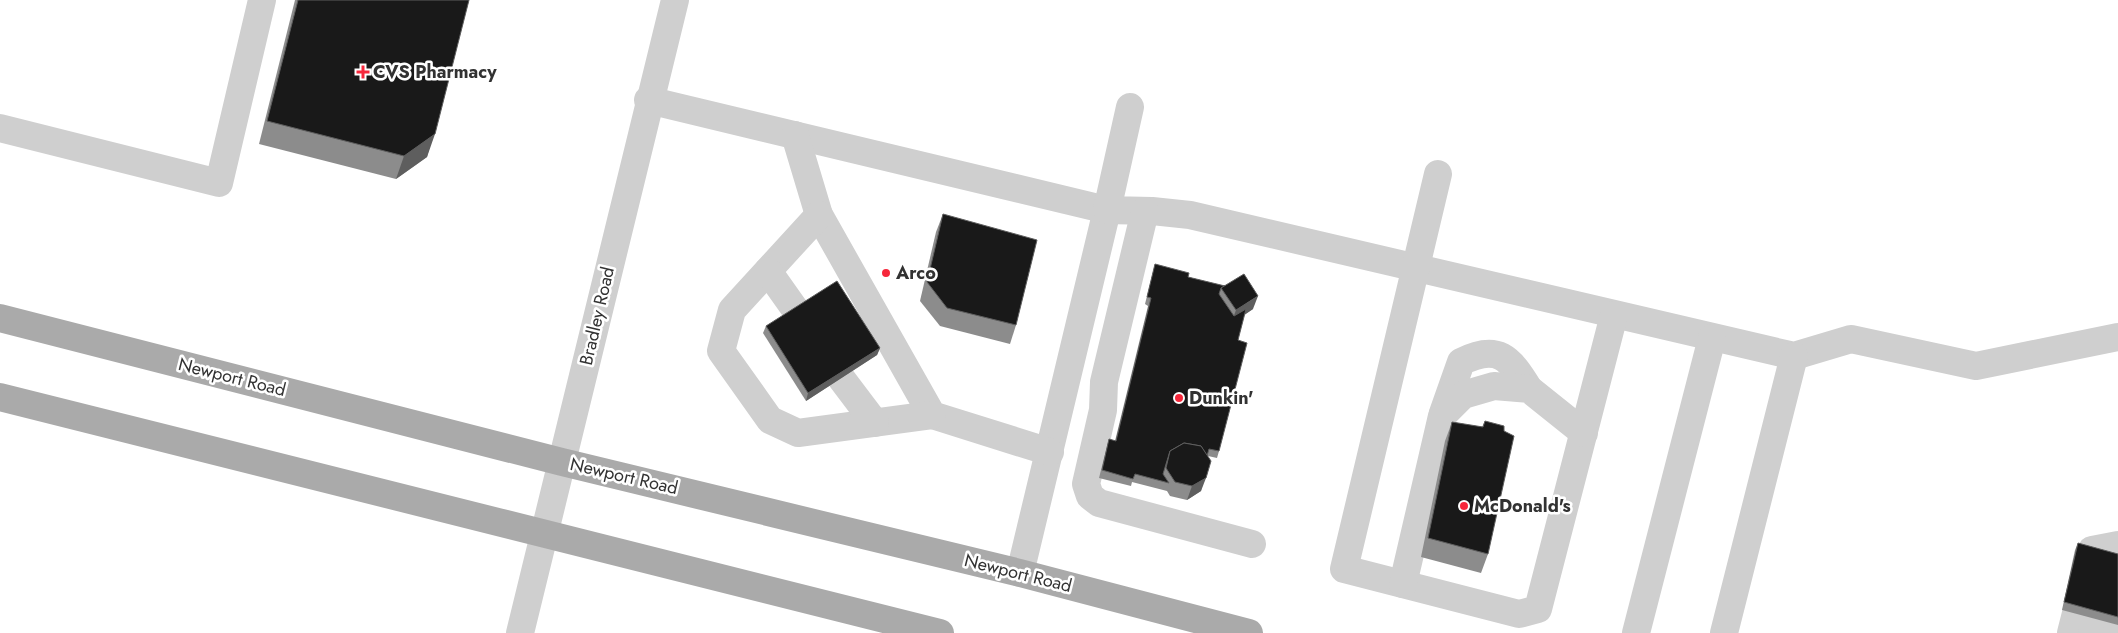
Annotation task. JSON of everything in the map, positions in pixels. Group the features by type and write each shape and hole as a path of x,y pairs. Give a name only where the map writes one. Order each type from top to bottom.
{"main road":[{"name":"Newport Road","path":"0,318 562,462 1020,574 1249,633"},
{"path":"0,397 940,633"}],"street":[{"path":"0,128 219,183 262,0"},
{"path":"263,34 271,0"},
{"path":"249,58 280,0"},
{"name":"Bradley Road","path":"520,633 648,100 675,0"},
{"path":"648,100 1107,210 1190,215 1794,356 1851,339 1976,366 2118,337"},
{"path":"1020,574 1130,107"},
{"path":"794,135 819,215 932,415"},
{"path":"1438,174 1344,569 1519,614 1538,609 1614,315"},
{"path":"1145,211 1104,382 1103,410 1086,484 1090,496 1099,503 1252,544"},
{"path":"819,215 732,310 721,351 770,420 798,433 932,415 1050,452"},
{"path":"768,271 797,312"},
{"path":"1636,633 1712,338"},
{"path":"1404,584 1442,416 1450,388 1461,362 1477,354 1496,354 1515,365 1529,389 1584,433"},
{"path":"1724,633 1794,356"},
{"path":"842,378 874,422"},
{"path":"1442,416 1463,395 1494,386 1529,389"},
{"path":"2071,633 2092,550 2118,545"},
{"path":"2092,633 2112,556 2118,552"},
{"path":"2116,633 2118,626"}],"building":[{"name":"CVS Pharmacy","path":"298,0 469,0 435,134 404,156 267,121"},
{"path":"943,214 1037,240 1016,325 947,308 927,282"},
{"name":"Dunkin'","path":"1155,264 1189,273 1188,277 1225,286 1221,288 1219,294 1234,316 1246,309 1238,340 1247,343 1219,451 1209,449 1207,456 1201,446 1184,443 1170,451 1163,474 1169,483 1135,474 1133,479 1102,470 1109,439 1116,441 1151,298 1147,297"},
{"path":"1244,274 1258,296 1236,310 1221,288"},
{"path":"837,281 880,348 808,393 766,326"},
{"name":"McDonald's","path":"1485,421 1504,426 1504,431 1514,436 1488,554 1428,538 1452,422 1483,427"},
{"path":"1184,443 1201,446 1211,461 1206,478 1192,486 1175,482 1166,468 1170,451"},
{"path":"2078,543 2118,554 2118,617 2064,602"}],"place":[{"name":"CVS Pharmacy","path":"363,72"},
{"name":"Arco","path":"886,273"},
{"name":"Dunkin'","path":"1179,398"},
{"name":"McDonald's","path":"1464,506"}]}
